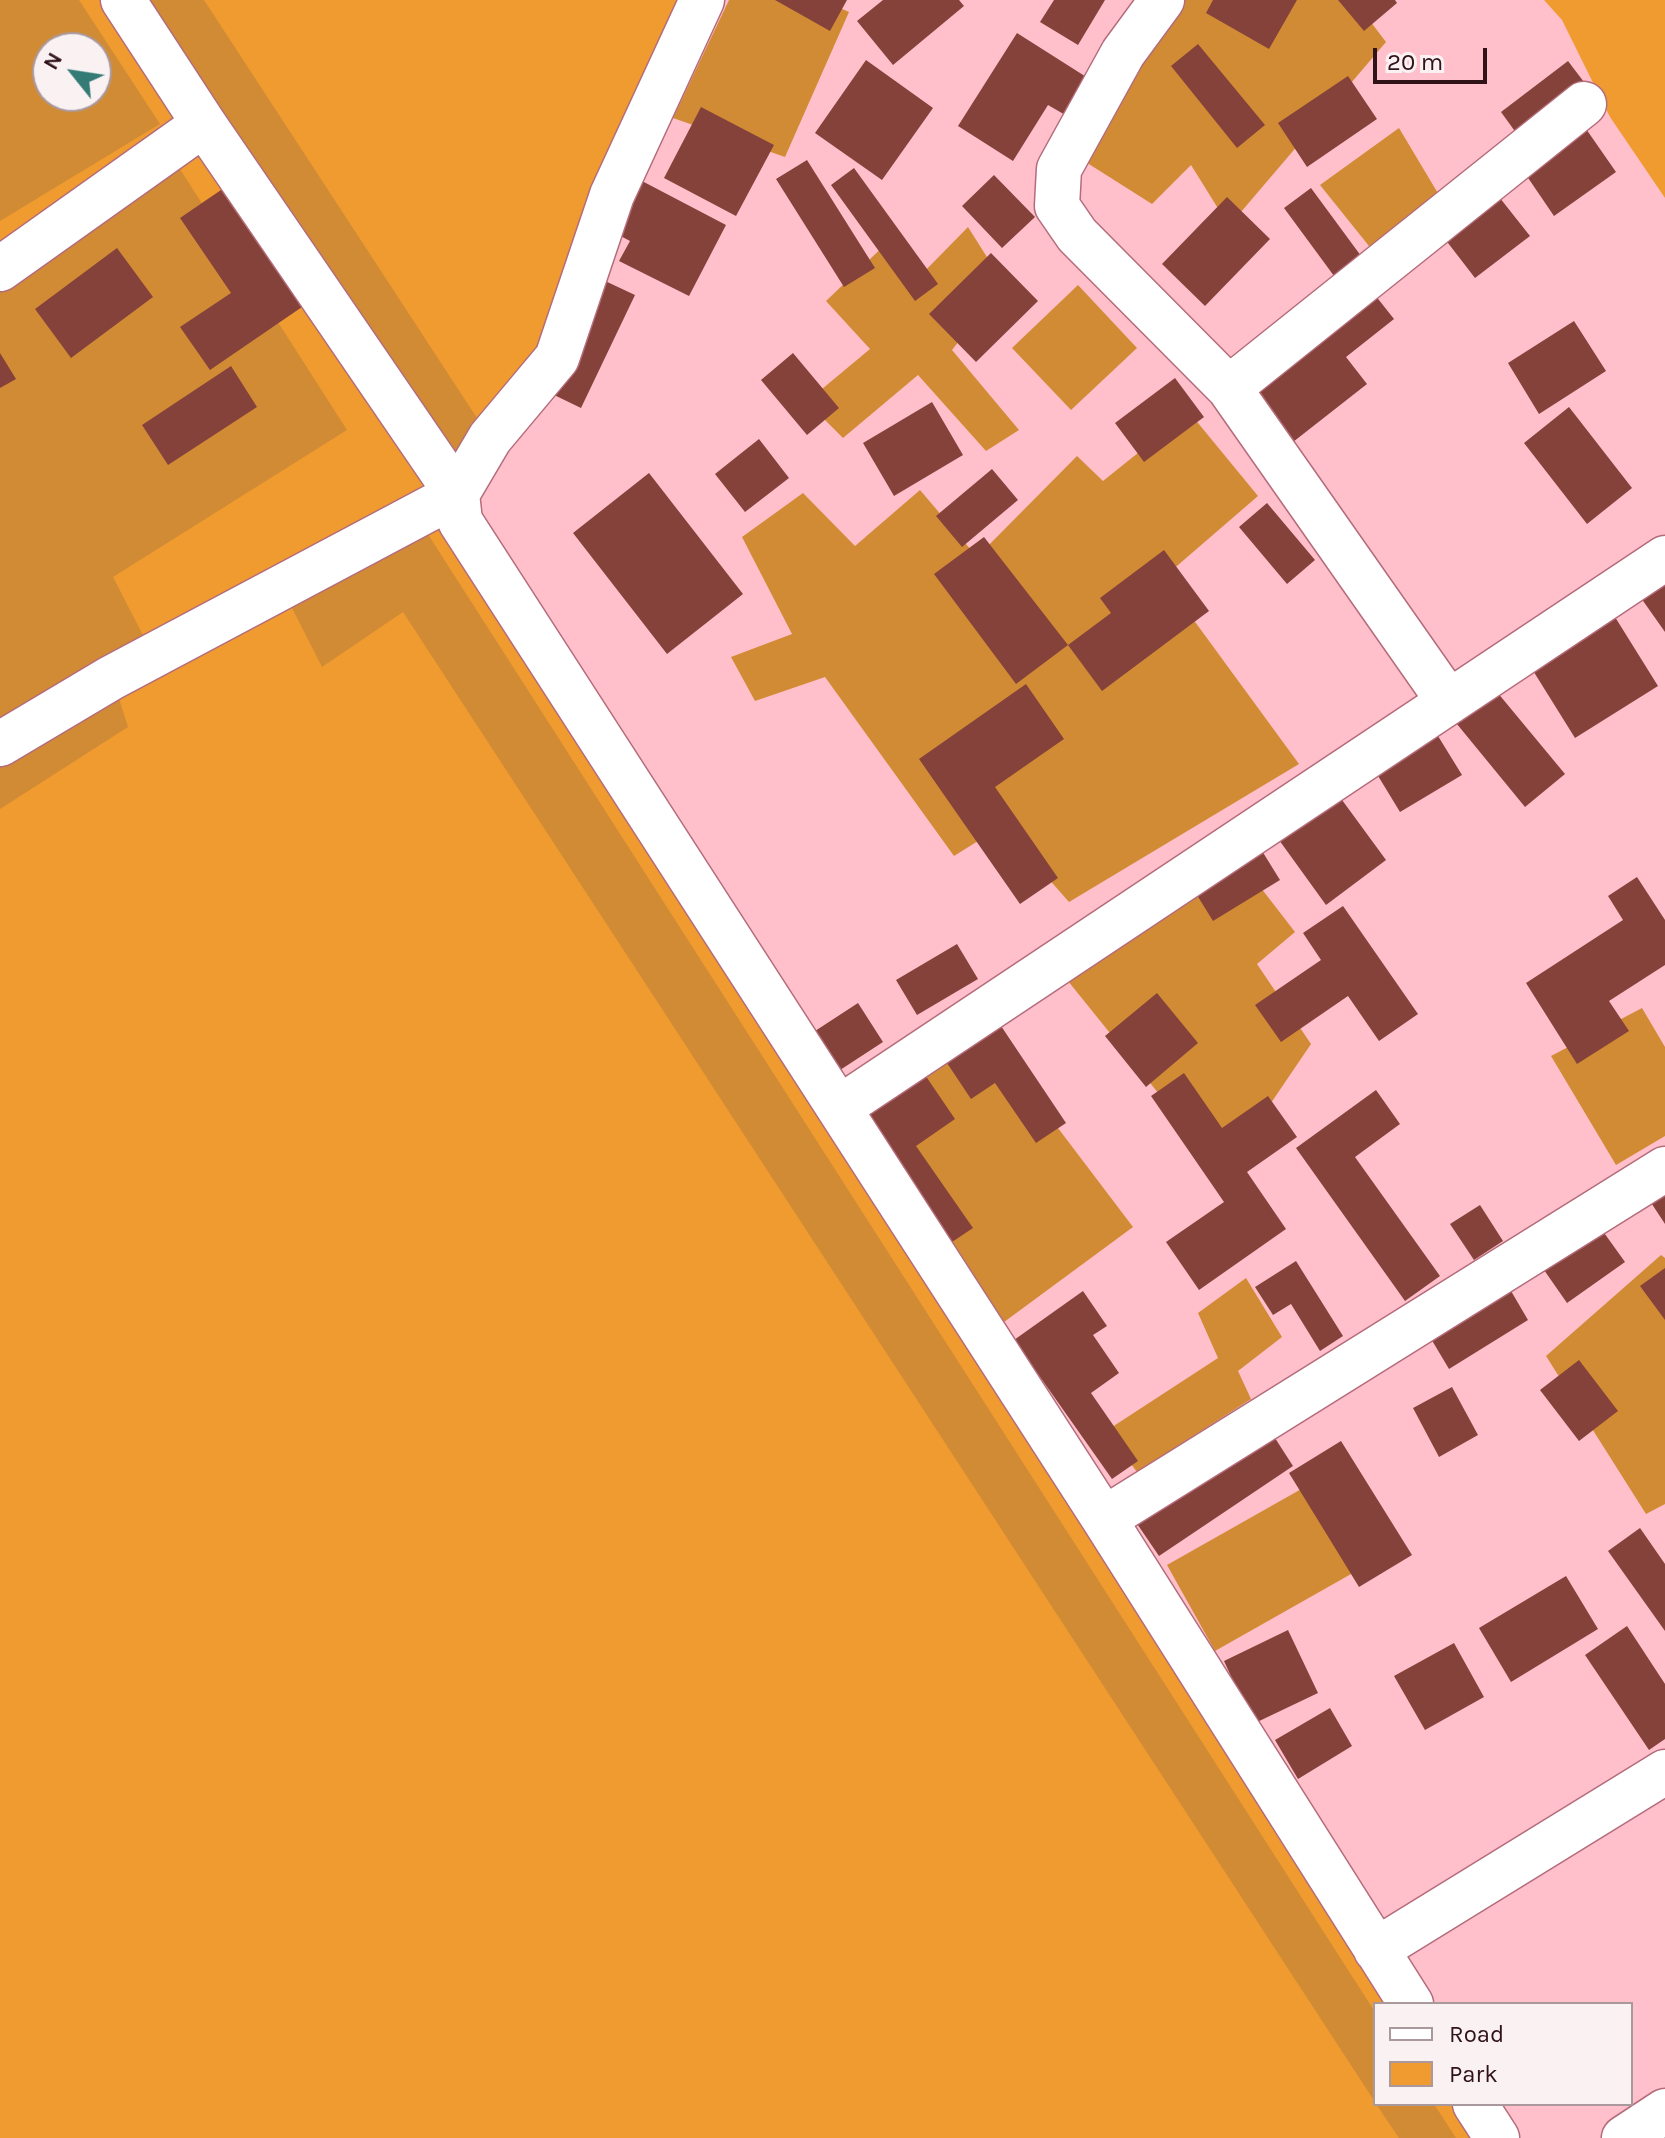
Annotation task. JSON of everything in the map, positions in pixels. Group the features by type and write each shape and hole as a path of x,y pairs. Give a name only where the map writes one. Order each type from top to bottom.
{"street":[{"path":"123,0 457,494 460,521 1104,1519 1410,2002"},
{"path":"0,744 111,678 457,494 490,438 557,358 612,195 702,0"},
{"path":"1162,0 1123,53 1059,169 1057,206 1077,235 1229,388 1449,702"},
{"path":"1229,388 1584,104"},
{"path":"0,269 204,124"},
{"path":"839,1108 1665,558"},
{"path":"1104,1519 1665,1169"},
{"path":"1376,1950 1665,1772"},
{"path":"1476,2106 1497,2138"},
{"path":"1624,2138 1665,2111"}],"green space":[{"path":"0,0 702,0 557,358 441,496 1404,2002 1373,2002 1373,2106 1470,2106 1491,2138 0,2138"},
{"path":"1544,0 1665,0 1665,198 1610,117 1562,20"}],"shaded area":[{"path":"0,0 79,0 100,32 32,32 32,112 112,112 112,51 160,124 0,221"},
{"path":"121,0 204,0 490,438 441,496"},
{"path":"729,0 822,0 849,12 785,157 673,118"},
{"path":"1163,0 1354,0 1386,42 1229,226 1191,165 1152,204 1062,147"},
{"path":"1399,128 1442,200 1377,256 1320,185"},
{"path":"178,166 347,430 113,577 147,643 0,725 0,287"},
{"path":"968,227 1004,284 952,350 1019,430 986,451 918,375 843,438 802,397 810,399 870,349 826,301 890,240 918,278"},
{"path":"1078,285 1137,348 1071,410 1012,348"},
{"path":"1189,412 1258,496 1163,578 1299,764 1069,902 1002,826 954,856 825,677 755,701 731,657 792,634 742,537 803,493 855,546 920,490 977,557 1077,456 1103,481"},
{"path":"422,525 1373,2009 1373,2099 403,612 322,667 290,604"},
{"path":"115,686 128,727 0,809 0,753"},
{"path":"1244,866 1295,932 1257,964 1311,1044 1254,1128 1196,1140 1064,976"},
{"path":"1642,1008 1665,1047 1665,1136 1616,1165 1551,1056"},
{"path":"989,1037 1133,1227 1000,1325 854,1117"},
{"path":"1661,1255 1665,1258 1665,1504 1646,1514 1546,1356"},
{"path":"1246,1278 1282,1337 1238,1371 1251,1399 1137,1472 1106,1431 1218,1358 1198,1313"},
{"path":"1319,1479 1367,1565 1215,1651 1167,1565"},
{"path":"1377,2106 1435,2106 1456,2138 1399,2138"}],"building":[{"path":"775,0 847,0 830,31"},
{"path":"883,0 959,0 964,6 893,65 857,21"},
{"path":"1054,0 1105,0 1078,45 1040,22"},
{"path":"1213,0 1297,0 1269,49 1206,13"},
{"path":"1338,0 1395,0 1397,3 1364,31"},
{"path":"1017,33 1091,80 1067,116 1048,105 1013,161 958,126"},
{"path":"1198,44 1265,125 1237,148 1171,66"},
{"path":"866,60 933,108 882,180 815,133"},
{"path":"1568,61 1590,90 1522,141 1501,112"},
{"path":"1348,76 1377,119 1307,167 1278,123"},
{"path":"701,107 774,145 736,216 664,178"},
{"path":"1584,126 1616,172 1554,216 1522,169"},
{"path":"807,160 875,268 844,287 776,179"},
{"path":"854,168 938,284 915,301 831,185"},
{"path":"994,175 1035,217 1002,248 962,206"},
{"path":"642,181 726,225 689,296 619,261 630,241 615,233"},
{"path":"1311,188 1364,260 1337,280 1284,208"},
{"path":"1492,188 1530,236 1475,278 1438,230"},
{"path":"221,190 302,307 210,370 180,327 231,293 180,218"},
{"path":"1227,197 1270,239 1205,306 1162,264"},
{"path":"117,248 153,297 71,358 35,309"},
{"path":"991,253 1038,301 976,362 929,314"},
{"path":"603,280 635,295 581,408 550,393"},
{"path":"1375,295 1394,319 1346,357 1367,384 1293,442 1253,391"},
{"path":"1574,321 1606,371 1539,414 1508,363"},
{"path":"0,353 16,379 0,388"},
{"path":"793,353 839,408 807,435 761,380"},
{"path":"231,366 257,407 168,465 142,425"},
{"path":"1175,378 1204,417 1144,462 1115,423"},
{"path":"932,402 963,455 894,496 863,443"},
{"path":"1569,407 1632,488 1587,524 1524,443"},
{"path":"759,439 789,478 745,512 715,474"},
{"path":"992,469 1018,500 962,547 936,516"},
{"path":"649,473 743,594 667,654 573,533"},
{"path":"1267,503 1315,560 1287,584 1239,527"},
{"path":"984,537 1068,645 1016,684 934,574"},
{"path":"1164,550 1209,611 1102,691 1068,645 1111,613 1100,598"},
{"path":"1665,581 1665,632 1641,598"},
{"path":"1615,617 1658,686 1575,738 1532,669"},
{"path":"1026,684 1064,739 995,787 1058,878 1020,904 919,759"},
{"path":"1492,686 1565,774 1525,807 1452,718"},
{"path":"1430,723 1462,775 1400,812 1369,761"},
{"path":"1334,789 1386,860 1326,905 1274,833"},
{"path":"1254,838 1280,880 1213,921 1187,879"},
{"path":"1637,877 1665,920 1665,965 1609,1001 1629,1031 1577,1064 1526,983 1623,920 1608,896"},
{"path":"1343,906 1418,1014 1379,1041 1348,996 1281,1042 1255,1005 1321,960 1303,933"},
{"path":"957,944 978,979 917,1015 896,980"},
{"path":"1157,993 1198,1043 1146,1087 1105,1036"},
{"path":"858,1003 883,1042 837,1072 812,1033"},
{"path":"993,1014 1066,1123 1036,1143 995,1083 971,1099 939,1051"},
{"path":"923,1072 955,1119 916,1146 973,1228 952,1242 863,1113"},
{"path":"1184,1073 1222,1128 1268,1096 1297,1137 1247,1172 1286,1229 1199,1290 1166,1242 1224,1202 1151,1096"},
{"path":"1376,1090 1400,1124 1355,1157 1440,1276 1405,1301 1296,1148"},
{"path":"1665,1183 1665,1224 1646,1195"},
{"path":"1480,1205 1503,1241 1474,1260 1450,1224"},
{"path":"1592,1216 1625,1262 1567,1303 1535,1257"},
{"path":"1296,1261 1343,1336 1320,1351 1291,1304 1273,1315 1255,1287"},
{"path":"1665,1268 1665,1320 1640,1286"},
{"path":"1504,1279 1528,1320 1449,1369 1424,1327"},
{"path":"1083,1291 1107,1326 1093,1335 1119,1373 1091,1393 1138,1461 1112,1479 1014,1340"},
{"path":"1579,1360 1618,1411 1579,1441 1540,1390"},
{"path":"1452,1387 1478,1435 1439,1457 1413,1408"},
{"path":"1264,1421 1293,1466 1159,1556 1129,1512"},
{"path":"1341,1441 1412,1555 1359,1587 1289,1473"},
{"path":"1640,1528 1665,1564 1665,1631 1608,1551"},
{"path":"1566,1576 1598,1629 1511,1682 1479,1628"},
{"path":"1627,1626 1665,1684 1665,1739 1649,1750 1585,1655"},
{"path":"1288,1630 1318,1693 1253,1724 1224,1661"},
{"path":"1454,1643 1484,1697 1425,1730 1394,1676"},
{"path":"1330,1708 1352,1746 1298,1779 1275,1740"}]}
